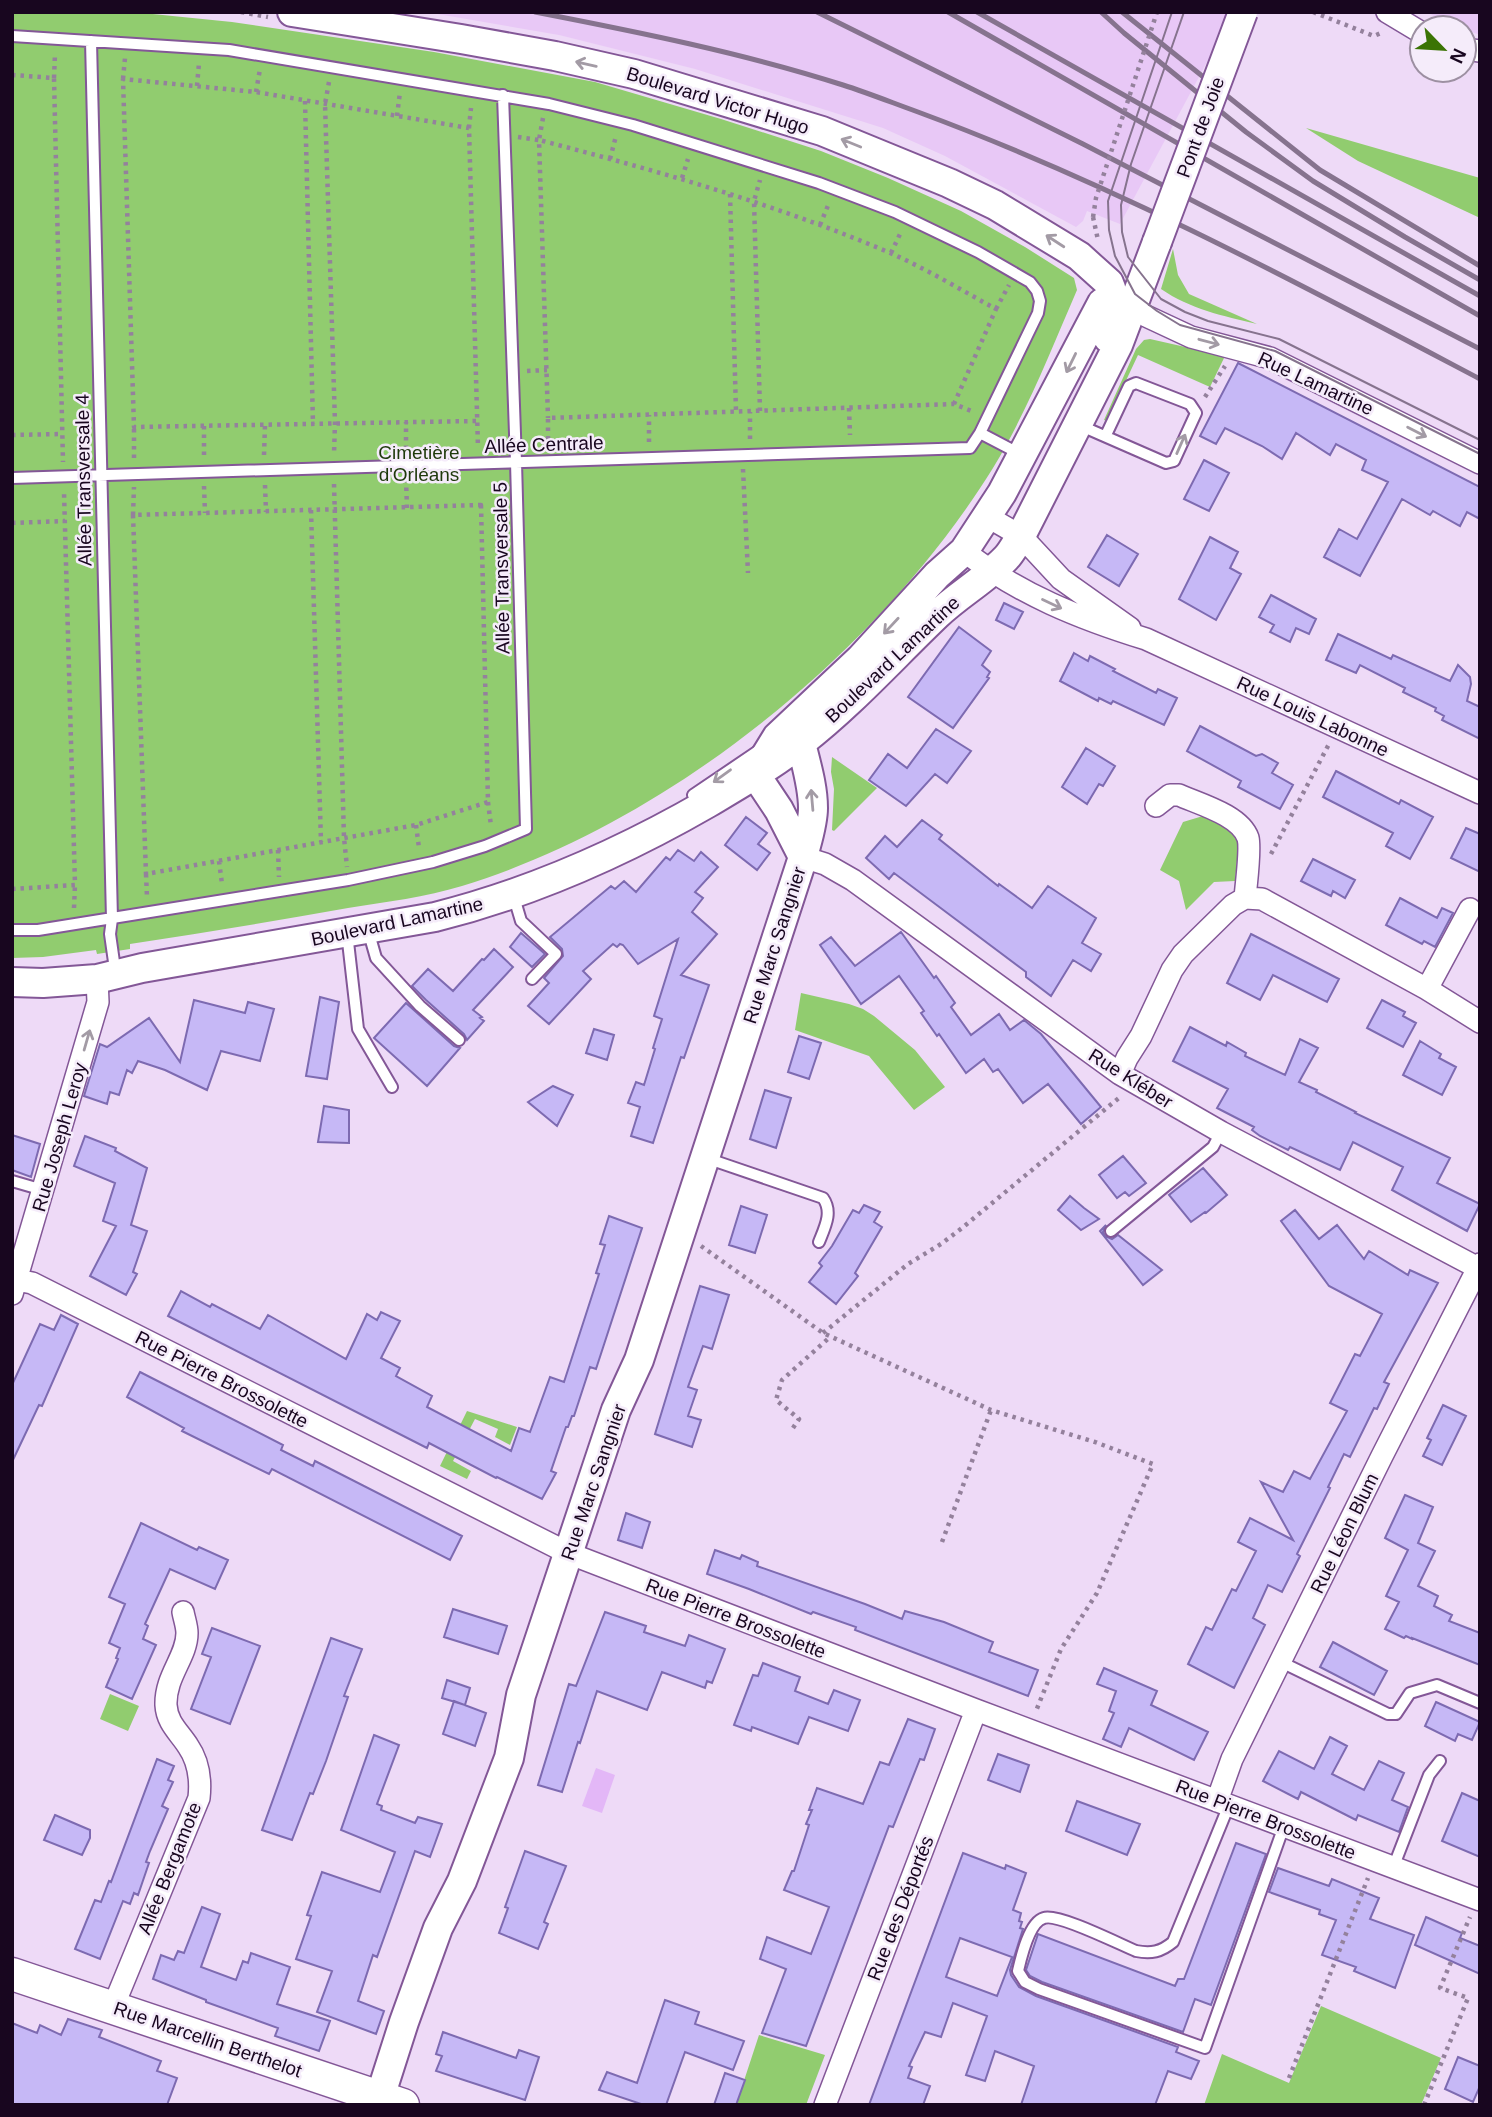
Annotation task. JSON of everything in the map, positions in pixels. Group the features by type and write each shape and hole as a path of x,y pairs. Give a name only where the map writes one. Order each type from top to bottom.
{"main road":[{"name":"Rue Marcellin Berthelot","path":"12,1974 387,2102"}],"street":[{"name":"Boulevard Victor Hugo","path":"292,12 461,39 634,74 822,131 949,183 995,205 1079,256 1115,289"},
{"name":"Pont de Joie","path":"1151,238 1228,12"},
{"name":"Pont de Joie","path":"1151,238 1242,12"},
{"path":"1392,16 1408,25"},
{"name":"Boulevard Lamartine","path":"12,982 43,983 105,971 142,968 357,932 480,906 581,867 654,834 755,774 789,740 937,575 964,551 988,517 1102,303 1135,265 1151,238"},
{"name":"Boulevard Lamartine","path":"789,740 844,707 954,600 1009,555 1079,425 1118,345 1151,238"},
{"name":"Boulevard Lamartine","path":"1037,501 1057,442 1106,345 1116,310 1115,289"},
{"name":"Rue Lamartine","path":"1146,316 1191,337 1270,358 1480,463"},
{"path":"988,517 1021,536"},
{"name":"Rue Louis Labonne","path":"1021,536 1061,579 1146,639"},
{"name":"Rue Louis Labonne","path":"964,551 991,572 1020,589 1093,623 1146,639 1480,793"},
{"name":"Rue Marc Sangnier","path":"387,2102 400,2034 438,1928 462,1881 509,1758 521,1695 616,1410 639,1360 803,856 812,821 810,782 789,740"},
{"name":"Rue Marc Sangnier","path":"755,774 779,810 803,856"},
{"path":"1156,806 1170,795 1179,795 1233,819 1242,827 1248,839 1245,898"},
{"name":"Rue Kléber","path":"803,856 825,864 853,880 1124,1082 1479,1267"},
{"path":"1124,1082 1127,1058 1142,1036 1171,970 1183,954 1233,905 1245,898 1262,899 1427,989 1480,1022"},
{"path":"1427,989 1470,909"},
{"name":"Rue Joseph Leroy","path":"15,1287 105,971"},
{"name":"Rue Léon Blum","path":"1223,1803 1232,1759 1479,1267"},
{"name":"Rue Pierre Brossolette","path":"15,1287 32,1283 569,1553 1393,1868 1476,1905"},
{"name":"Allée Bergamote","path":"113,2007 199,1798 199,1770 190,1748 167,1716 169,1682 187,1633 183,1612"},
{"name":"Rue des Déportés","path":"825,2105 976,1710"}],"lane":[{"path":"12,36 229,50 546,103 633,125 834,189 908,218 978,252 1030,282 1037,291 1040,301 1038,313 980,433 1022,455"},
{"name":"Allée Transversale 4","path":"91,41 112,919 105,971"},
{"name":"Allée Transversale 5","path":"494,843 526,830 503,95"},
{"path":"1079,425 1166,463 1174,461 1196,413 1190,404 1136,383 1129,386 1106,435"},
{"name":"Allée Centrale","path":"12,478 970,448 980,433"},
{"path":"682,802 789,740"},
{"path":"12,973 84,974 359,927 489,894 590,854 624,834"},
{"path":"12,930 38,930 112,919 348,880 421,865 494,843"},
{"path":"513,894 521,921 556,954 532,979"},
{"path":"357,932 376,958 420,1006 459,1040"},
{"path":"357,932 358,1029 392,1087"},
{"path":"1111,1231 1213,1147 1221,1132"},
{"path":"706,1158 823,1198 828,1205 829,1214 820,1242"},
{"path":"12,1181 43,1190"},
{"path":"1281,1662 1388,1714 1396,1714 1410,1693 1437,1685 1480,1703"},
{"path":"1393,1868 1429,1775 1440,1761"},
{"path":"1223,1803 1173,1942 1164,1950 1146,1953 1058,1918 1043,1918 1033,1926 1021,1958 1018,1971 1025,1982 1205,2048 1284,1826"}],"path":[{"path":"1093,217 1157,12"},
{"path":"1313,12 1374,36 1388,30 1392,16"},
{"path":"12,889 75,885 54,78 56,39"},
{"path":"197,86 200,48"},
{"path":"12,75 54,78"},
{"path":"480,464 476,421 469,128 256,92 123,79 134,427 133,516 146,874 416,825 488,802"},
{"path":"305,100 313,424"},
{"path":"546,103 539,140 548,461"},
{"path":"325,104 344,838 348,880"},
{"path":"539,140 682,178 820,225 891,253 996,309"},
{"path":"820,225 834,189"},
{"path":"730,194 736,412"},
{"path":"754,201 760,411"},
{"path":"891,253 908,218"},
{"path":"954,404 996,309 1016,274"},
{"path":"1196,413 1233,348"},
{"path":"548,418 954,404 988,417"},
{"path":"849,408 851,452"},
{"path":"748,573 746,455 750,412"},
{"path":"649,415 649,458"},
{"path":"134,427 476,421"},
{"path":"406,422 407,508"},
{"path":"265,425 266,512"},
{"path":"204,426 205,513"},
{"path":"12,435 63,434"},
{"path":"133,516 481,505 488,802 494,843"},
{"path":"311,510 321,842"},
{"path":"12,523 65,521"},
{"path":"1269,858 1333,737"},
{"path":"416,825 421,865"},
{"path":"278,850 280,891"},
{"path":"219,861 225,901"},
{"path":"823,1333 908,1264 962,1228 1124,1082"},
{"path":"694,1243 830,1337 992,1410 1096,1442 1153,1464 1097,1593 1061,1649 1033,1719"},
{"path":"793,1429 799,1419 776,1400 782,1380 830,1337"},
{"path":"942,1542 992,1410"},
{"path":"1289,2078 1371,1871"},
{"path":"1424,2105 1468,1998 1440,1988 1476,1905"}],"shaded area":[{"path":"426,12 1225,12 1229,21 1120,224 1087,211 1083,221 1076,227 945,156 883,128 695,69 559,35"},
{"path":"1427,12 1480,12 1480,35 1478,14"},
{"path":"596,1768 615,1775 602,1813 582,1806"}],"green space":[{"name":"Cimetière d'Orléans","path":"12,12 133,12 232,22 434,52 595,82 821,151 888,178 961,211 1025,247 1074,278 1077,290 1017,425 993,468 946,536 891,602 830,664 763,722 691,774 617,820 540,857 448,890 130,944 130,949 97,954 96,950 12,958"},
{"path":"1306,128 1480,178 1480,218 1358,161"},
{"path":"1173,249 1178,275 1189,294 1257,324 1195,307 1161,289"},
{"path":"1150,339 1225,356 1210,387 1138,355 1107,421 1104,420 1136,349 1144,340"},
{"path":"832,757 877,788 834,831 832,830"},
{"path":"1203,816 1219,822 1239,839 1235,881 1214,882 1186,910 1179,881 1160,870 1183,822"},
{"path":"801,993 849,1004 874,1016 915,1050 945,1087 914,1110 869,1056 795,1030"},
{"path":"467,1411 517,1427 510,1445 495,1437 498,1429 475,1419 453,1461 471,1471 467,1479 440,1466"},
{"path":"110,1694 139,1706 128,1731 100,1719"},
{"path":"1321,2006 1441,2058 1421,2105 1204,2105 1222,2054 1289,2083"},
{"path":"759,2035 825,2055 806,2105 736,2105"}],"building":[{"path":"1238,363 1480,487 1480,519 1467,512 1460,526 1433,511 1430,515 1402,499 1360,576 1324,557 1339,529 1357,539 1388,482 1362,470 1366,460 1336,444 1330,455 1296,433 1282,459 1225,428 1216,444 1200,436"},
{"path":"1204,460 1229,473 1209,511 1184,499"},
{"path":"1107,535 1138,554 1119,586 1088,567"},
{"path":"1210,537 1238,552 1230,568 1241,574 1216,620 1179,599"},
{"path":"1271,595 1316,619 1309,634 1296,628 1290,642 1270,632 1274,625 1259,617"},
{"path":"1004,603 1023,612 1014,629 996,620"},
{"path":"959,627 991,651 982,665 990,672 987,677 989,678 953,728 908,697"},
{"path":"1338,634 1391,659 1393,655 1450,681 1458,665 1470,677 1467,701 1480,707 1480,739 1442,720 1444,716 1435,711 1436,708 1403,692 1405,688 1360,665 1356,673 1326,660"},
{"path":"1074,653 1088,661 1090,656 1156,693 1158,689 1177,698 1164,725 1113,701 1111,704 1099,698 1098,701 1060,681"},
{"path":"1200,726 1256,756 1262,754 1278,763 1272,773 1293,785 1280,809 1238,787 1241,781 1187,751"},
{"path":"936,729 971,751 947,783 935,774 906,806 869,780 888,754 907,768"},
{"path":"1086,748 1115,766 1103,786 1099,784 1087,804 1062,787"},
{"path":"1336,771 1399,804 1401,800 1433,817 1410,859 1386,846 1393,833 1323,797"},
{"path":"746,817 767,833 758,844 770,853 757,870 725,845"},
{"path":"922,820 942,835 939,839 998,886 999,884 1032,908 1048,886 1096,918 1082,943 1101,954 1091,971 1073,960 1051,996 1026,977 1026,972 894,873 889,879 866,858 885,836 897,847"},
{"path":"1466,828 1480,834 1480,872 1451,858"},
{"path":"678,850 694,861 701,852 718,867 695,892 703,898 692,912 717,934 681,975 709,985 684,1058 681,1057 653,1143 631,1136 640,1107 628,1103 636,1082 644,1085 655,1049 653,1048 662,1019 654,1016 678,939 638,964 623,945 617,947 613,944 583,971 591,979 549,1024 528,1006 549,983 544,978 563,956 562,949 550,937 611,886 615,889 624,881 636,892 666,857 670,860"},
{"path":"1313,859 1355,880 1345,898 1333,891 1331,896 1301,881"},
{"path":"1400,898 1437,918 1442,908 1453,913 1435,947 1424,941 1422,944 1386,925"},
{"path":"901,932 955,1003 951,1007 971,1035 999,1014 1010,1030 1024,1020 1041,1034 1101,1107 1081,1124 1048,1084 1023,1103 998,1069 993,1072 984,1059 966,1073 921,1013 924,1011 899,976 861,1004 820,945 831,937 855,966"},
{"path":"521,933 545,954 532,967 510,947"},
{"path":"1251,934 1339,979 1327,1002 1273,975 1260,1000 1227,983"},
{"path":"494,949 513,967 473,1010 484,1021 467,1040 464,1034 412,986 428,969 453,991"},
{"path":"320,997 339,1002 327,1079 306,1076"},
{"path":"194,1000 245,1013 248,1002 274,1009 260,1061 221,1051 207,1090 165,1070 138,1061 132,1073 127,1070 119,1095 110,1092 107,1104 84,1096 100,1044 107,1047 149,1018 180,1062"},
{"path":"1382,1000 1405,1012 1403,1016 1416,1023 1403,1047 1367,1028"},
{"path":"406,1003 454,1046 460,1048 427,1086 374,1038"},
{"path":"1190,1027 1226,1046 1227,1042 1246,1053 1245,1056 1285,1075 1300,1039 1318,1048 1299,1082 1355,1113 1450,1158 1437,1183 1480,1204 1467,1231 1392,1190 1403,1167 1353,1142 1340,1170 1260,1136 1252,1130 1254,1127 1217,1108 1228,1089 1173,1061"},
{"path":"594,1029 614,1035 607,1060 586,1053"},
{"path":"799,1036 821,1043 809,1079 788,1072"},
{"path":"1420,1041 1441,1054 1439,1058 1456,1067 1442,1095 1403,1075"},
{"path":"553,1086 573,1095 557,1126 528,1102"},
{"path":"765,1090 791,1098 776,1148 750,1139"},
{"path":"324,1106 349,1110 349,1143 318,1142"},
{"path":"12,1135 40,1144 31,1177 12,1170"},
{"path":"85,1136 116,1148 115,1151 147,1168 131,1225 147,1231 133,1272 137,1274 126,1295 90,1276 116,1226 103,1221 115,1183 74,1166"},
{"path":"1123,1156 1146,1183 1129,1196 1125,1192 1117,1198 1099,1175"},
{"path":"1203,1168 1227,1195 1191,1222 1169,1195"},
{"path":"1070,1196 1099,1219 1081,1230 1058,1210"},
{"path":"864,1205 880,1212 874,1222 882,1227 855,1273 858,1276 836,1304 809,1282 822,1266 819,1263 853,1210 859,1213"},
{"path":"741,1206 767,1215 755,1253 729,1245"},
{"path":"1295,1210 1319,1239 1337,1225 1364,1259 1369,1251 1408,1275 1410,1270 1438,1283 1384,1382 1389,1384 1377,1409 1374,1408 1350,1457 1344,1454 1282,1592 1268,1585 1253,1618 1265,1625 1234,1688 1188,1664 1206,1627 1212,1630 1232,1589 1236,1591 1256,1551 1238,1542 1250,1518 1293,1540 1261,1482 1283,1492 1294,1471 1310,1479 1347,1411 1330,1403 1355,1354 1360,1356 1382,1314 1329,1286 1281,1221"},
{"path":"609,1216 642,1228 596,1369 590,1367 574,1416 566,1427 551,1471 556,1473 542,1499 429,1443 427,1448 168,1316 181,1291 260,1329 268,1315 346,1359 367,1314 377,1320 381,1312 400,1321 381,1358 400,1368 396,1376 432,1396 427,1407 511,1451 519,1428 530,1432 550,1377 564,1382 599,1274 596,1273 605,1245 600,1244"},
{"path":"1106,1225 1103,1232 1105,1236 1112,1239 1118,1235 1162,1270 1143,1285 1100,1231"},
{"path":"700,1286 729,1295 712,1349 703,1346 688,1387 697,1390 688,1416 701,1420 692,1447 655,1434"},
{"path":"61,1315 78,1324 42,1406 39,1405 12,1462 12,1385 40,1324 54,1330"},
{"path":"140,1372 283,1445 281,1450 313,1466 315,1461 462,1536 450,1560 272,1469 269,1474 182,1431 184,1428 127,1397"},
{"path":"1443,1405 1466,1416 1442,1465 1423,1456 1431,1440 1427,1438"},
{"path":"1405,1495 1433,1507 1418,1543 1435,1551 1418,1586 1438,1596 1434,1606 1452,1615 1449,1621 1480,1633 1480,1665 1385,1629 1399,1602 1386,1596 1408,1550 1385,1538"},
{"path":"626,1513 650,1522 642,1548 618,1540"},
{"path":"141,1523 197,1550 199,1547 228,1560 215,1589 170,1569 145,1624 148,1626 143,1639 156,1645 132,1699 106,1687 120,1648 109,1643 125,1604 109,1597"},
{"path":"715,1550 740,1559 742,1555 758,1562 757,1566 902,1619 905,1611 944,1622 993,1642 989,1652 1038,1670 1028,1696 855,1630 856,1627 813,1612 811,1614 707,1574"},
{"path":"453,1609 507,1626 498,1654 444,1637"},
{"path":"605,1612 646,1626 644,1632 685,1646 689,1635 725,1649 712,1683 707,1681 705,1688 662,1672 647,1710 597,1691 562,1792 538,1785 569,1684 576,1686"},
{"path":"212,1628 260,1646 230,1724 191,1709 211,1657 202,1654"},
{"path":"331,1638 362,1649 344,1696 348,1697 326,1761 292,1840 262,1830"},
{"path":"1333,1642 1387,1671 1374,1695 1320,1667"},
{"path":"763,1663 800,1677 795,1691 828,1704 834,1690 860,1700 848,1731 809,1717 798,1744 752,1727 751,1731 734,1725 753,1675 758,1676"},
{"path":"1104,1668 1157,1691 1151,1705 1208,1732 1194,1760 1129,1728 1121,1747 1103,1739 1114,1713 1109,1711 1116,1691 1097,1684"},
{"path":"447,1680 470,1688 465,1705 442,1698"},
{"path":"454,1701 486,1713 475,1746 443,1734"},
{"path":"1436,1702 1480,1722 1472,1740 1458,1734 1455,1741 1425,1726"},
{"path":"908,1719 935,1729 924,1760 920,1759 893,1827 889,1826 806,2046 762,2033 786,1969 760,1959 767,1937 811,1954 829,1907 784,1890 794,1871 809,1825 806,1824 812,1810 809,1810 817,1788 863,1804 880,1762 889,1765"},
{"path":"374,1735 399,1745 377,1804 382,1806 381,1810 415,1823 418,1817 442,1824 430,1857 415,1851 377,1957 373,1955 358,2001 384,2011 376,2034 317,2012 332,1971 296,1959 322,1872 380,1892 395,1852 341,1830"},
{"path":"1330,1737 1347,1746 1332,1774 1364,1790 1379,1761 1404,1773 1392,1800 1408,1807 1399,1832 1358,1815 1356,1820 1301,1792 1298,1799 1263,1781 1279,1751 1314,1769"},
{"path":"998,1754 1029,1765 1020,1792 988,1780"},
{"path":"157,1759 174,1766 168,1780 173,1782 162,1806 168,1809 146,1862 149,1863 138,1895 134,1893 130,1904 123,1901 100,1959 75,1949 95,1900 101,1902 109,1881 111,1882"},
{"path":"1462,1793 1480,1801 1480,1857 1442,1841"},
{"path":"1077,1801 1140,1824 1127,1855 1066,1831"},
{"path":"55,1815 90,1830 90,1838 82,1855 44,1840"},
{"path":"1236,1843 1266,1854 1211,2005 1195,1999 1183,2032 1042,1982 1030,1976 1026,1970 1038,1934 1175,1986 1178,1979 1184,1979"},
{"path":"525,1851 566,1866 544,1922 548,1924 538,1949 499,1933 508,1908 505,1907"},
{"path":"963,1853 1005,1869 1006,1865 1026,1873 1013,1910 1021,1913 1019,1921 1022,1922 1020,1928 1023,1929 1010,1970 1019,1987 1036,1996 1178,2047 1176,2052 1199,2061 1191,2079 1168,2071 1155,2105 1021,2105 1034,2066 995,2051 985,2081 966,2075 987,2016 953,2003 941,2037 925,2032 909,2066 912,2067 908,2078 930,2086 923,2105 869,2105","holes":["960,1938 1012,1957 997,1996 946,1977"]},
{"path":"1278,1868 1329,1886 1332,1879 1379,1898 1370,1919 1414,1935 1395,1988 1354,1971 1356,1967 1322,1955 1336,1920 1319,1914 1320,1910 1269,1892"},
{"path":"202,1907 220,1914 201,1967 236,1980 243,1961 248,1963 251,1953 290,1967 277,2004 330,2021 319,2051 275,2036 278,2028 153,1979 161,1955 174,1960 178,1951 184,1953"},
{"path":"1426,1917 1462,1933 1460,1938 1480,1946 1480,1974 1415,1945"},
{"path":"665,2000 699,2012 695,2024 744,2041 733,2070 685,2052 666,2105 644,2105 599,2090 607,2072 637,2083"},
{"path":"68,2019 102,2030 99,2037 161,2061 157,2071 177,2078 167,2105 12,2105 12,2023 37,2033 40,2025 61,2035"},
{"path":"443,2032 516,2058 519,2050 539,2057 525,2100 436,2071 442,2056 436,2054"},
{"path":"1458,2057 1480,2066 1480,2086 1473,2102 1445,2089"},
{"path":"725,2073 745,2080 736,2105 714,2105"}],"tram line":[{"path":"1172,12 1108,201 1109,230 1115,256 1135,294 1180,325 1275,351 1480,454"},
{"path":"1184,12 1131,164 1121,205 1122,232 1128,257 1161,299 1185,312 1208,321 1279,339 1480,440"}],"railway":[{"path":"535,12 690,44 805,73 991,140 1203,236 1480,379"},
{"path":"817,12 1083,144 1480,349"},
{"path":"948,12 1480,316"},
{"path":"977,12 1480,296"},
{"path":"1101,12 1246,132 1313,181 1480,280"},
{"path":"1122,12 1320,170 1480,266"}]}
